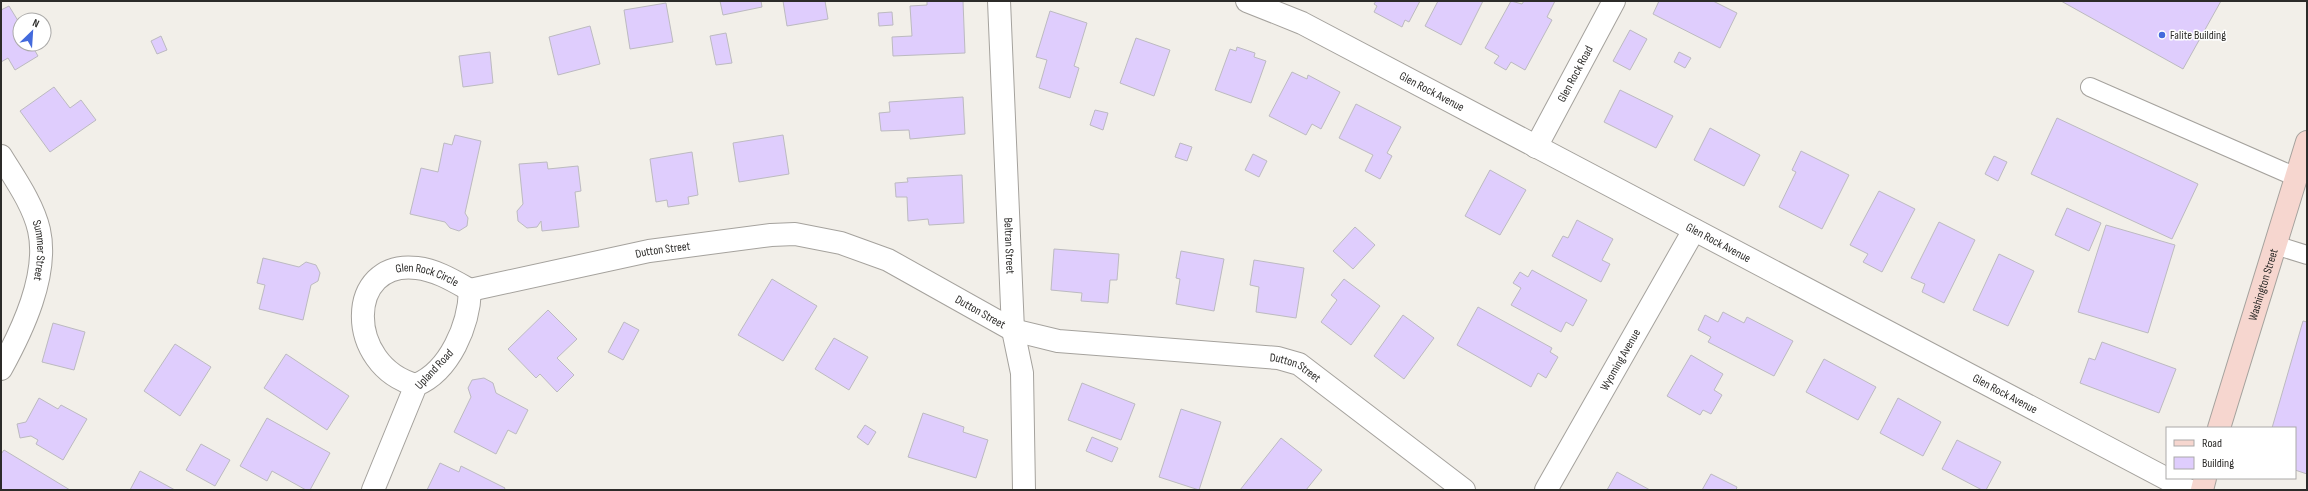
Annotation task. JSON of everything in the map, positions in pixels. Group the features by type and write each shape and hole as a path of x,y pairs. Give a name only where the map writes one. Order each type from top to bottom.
{"main road":[{"name":"Washington Street","path":"2219,427 2307,142"},
{"path":"2202,490 2205,479"}],"street":[{"name":"Beltran Street","path":"999,1 1013,330 1022,373 1024,490"},
{"name":"Glen Rock Avenue","path":"1247,1 1302,23 2166,478"},
{"name":"Glen Rock Road","path":"1536,147 1614,1"},
{"name":"Summer Street","path":"1,156 34,215 39,230 40,259 35,288 27,317 1,369"},
{"name":"Wyoming Avenue","path":"1546,490 1694,230"},
{"name":"Dutton Street","path":"470,290 649,251 770,235 795,234 841,243 888,260 1013,330 1058,341 1278,358 1293,362 1310,372 1464,490"},
{"name":"Glen Rock Circle","path":"416,385 403,382 379,362 370,350 362,324 363,308 369,292 384,274 400,268 408,267 434,272 470,290"},
{"name":"Upland Road","path":"373,490 416,385 431,375 454,349 466,322 470,290"},
{"name":"Glen Rock Avenue","path":"2167,479 2188,490"}],"lane":[{"path":"2090,87 2296,177"},
{"path":"2275,245 2307,255"}],"building":[{"path":"720,1 761,1 762,7 723,15"},
{"path":"783,1 825,1 828,19 787,26"},
{"path":"927,1 963,1 965,53 893,56 892,37 912,36 910,6 927,5"},
{"path":"1376,1 1420,1 1409,22 1405,20 1402,27 1374,12 1377,6 1374,4"},
{"path":"1438,1 1483,1 1461,45 1425,26"},
{"path":"1511,1 1522,4 1524,1 1555,1 1547,17 1552,20 1525,70 1511,62 1506,70 1494,63 1499,56 1485,48"},
{"path":"1659,1 1713,1 1737,13 1720,48 1653,14"},
{"name":"Falite Building","path":"2061,1 2221,1 2183,69"},
{"path":"666,3 673,42 630,49 624,10"},
{"path":"9,6 13,12 12,52 36,52 38,56 15,70 8,58 1,62 1,10"},
{"path":"1050,11 1087,23 1074,66 1079,68 1070,98 1039,88 1047,60 1036,57"},
{"path":"892,12 893,25 879,26 878,13"},
{"path":"590,26 600,64 558,75 549,37"},
{"path":"1630,30 1647,39 1630,70 1613,61"},
{"path":"726,33 732,63 716,65 710,36"},
{"path":"161,36 167,50 157,54 151,41"},
{"path":"1136,38 1170,50 1154,96 1120,83"},
{"path":"1237,47 1255,53 1254,57 1266,61 1251,103 1215,90 1230,49 1236,51"},
{"path":"490,52 493,83 463,87 459,56"},
{"path":"1679,52 1691,58 1685,68 1674,62"},
{"path":"1292,72 1307,79 1308,75 1340,92 1321,129 1312,124 1306,135 1269,116"},
{"path":"54,87 70,108 81,100 96,120 50,152 20,111"},
{"path":"1620,90 1673,116 1656,148 1604,122"},
{"path":"963,97 965,134 910,139 909,130 881,131 879,113 890,112 889,102"},
{"path":"1356,104 1401,127 1387,153 1392,156 1380,179 1365,171 1373,155 1339,138"},
{"path":"1095,110 1108,113 1103,130 1090,125"},
{"path":"2057,118 2198,184 2172,239 2031,174"},
{"path":"1710,128 1760,155 1744,186 1694,160"},
{"path":"455,135 481,141 465,213 468,218 467,226 459,231 450,228 445,222 410,214 421,168 438,172 444,143 452,145"},
{"path":"783,135 789,174 739,182 733,143"},
{"path":"1180,143 1192,147 1187,161 1175,157"},
{"path":"1801,151 1849,175 1822,229 1779,207 1796,172 1792,170"},
{"path":"692,152 698,195 688,197 689,204 668,207 667,200 656,202 650,159"},
{"path":"1253,154 1267,161 1259,177 1245,170"},
{"path":"1994,156 2007,162 1998,181 1985,174"},
{"path":"547,162 548,169 578,166 581,191 575,192 579,227 542,231 541,221 537,227 527,228 518,221 517,211 523,204 519,164"},
{"path":"1490,170 1526,190 1500,235 1465,216"},
{"path":"962,175 964,223 929,225 928,219 908,221 907,197 896,197 895,183 908,182 907,178"},
{"path":"1879,191 1915,209 1882,272 1863,262 1868,254 1850,245"},
{"path":"2067,208 2101,223 2089,251 2055,235"},
{"path":"1577,220 1613,239 1602,260 1610,264 1601,282 1552,256 1563,236 1568,238"},
{"path":"1939,222 1975,240 1944,303 1922,292 1925,284 1911,278"},
{"path":"2106,225 2175,245 2148,333 2078,312"},
{"path":"1355,227 1375,245 1353,269 1333,251"},
{"path":"1054,249 1119,254 1117,280 1110,280 1108,303 1081,301 1082,293 1051,290"},
{"path":"1181,251 1224,259 1214,311 1176,304 1180,279 1176,278"},
{"path":"1999,254 2034,271 2008,326 1973,310"},
{"path":"263,258 299,267 306,262 316,265 320,273 318,281 311,285 303,320 259,309 265,285 257,283"},
{"path":"1254,260 1304,268 1296,318 1256,312 1259,287 1250,285"},
{"path":"1532,270 1587,300 1573,326 1566,322 1561,332 1511,305 1521,288 1513,283 1520,272 1528,277"},
{"path":"772,279 817,306 783,361 738,335"},
{"path":"1344,279 1380,306 1351,345 1321,322 1337,300 1331,295"},
{"path":"1478,307 1552,348 1550,352 1558,357 1546,378 1538,373 1531,387 1457,345"},
{"path":"548,310 577,339 557,358 574,375 557,392 540,374 536,378 508,349"},
{"path":"1723,312 1744,323 1747,317 1793,341 1774,376 1708,342 1711,337 1698,330 1705,315 1718,322"},
{"path":"1403,315 1434,338 1404,379 1374,356"},
{"path":"2303,321 2307,322 2307,474 2296,470 2296,427 2272,427"},
{"path":"624,322 639,330 623,360 608,352"},
{"path":"53,323 85,332 74,370 42,362"},
{"path":"834,338 868,357 849,390 815,369"},
{"path":"2102,342 2176,369 2159,413 2080,383 2089,358 2095,360"},
{"path":"175,344 211,367 180,416 144,391"},
{"path":"286,354 349,396 327,430 264,388"},
{"path":"1691,355 1723,374 1714,390 1722,395 1711,414 1703,410 1700,415 1667,396"},
{"path":"1824,359 1876,387 1858,420 1806,392"},
{"path":"484,378 493,383 496,393 528,410 516,434 508,430 496,454 454,432 471,397 468,388 472,380"},
{"path":"1082,383 1135,404 1121,440 1068,420"},
{"path":"39,398 58,409 61,405 87,419 63,460 36,444 38,440 31,436 20,438 17,424 26,422"},
{"path":"1898,398 1941,422 1923,456 1880,433"},
{"path":"1181,409 1221,422 1199,490 1159,477"},
{"path":"923,413 964,427 963,432 988,440 976,478 908,457"},
{"path":"267,418 330,453 310,490 306,490 272,471 267,481 240,466"},
{"path":"865,425 876,432 868,445 857,437"},
{"path":"1092,437 1118,448 1112,462 1086,451"},
{"path":"1281,438 1322,470 1306,490 1240,490"},
{"path":"1957,440 2001,462 1986,490 1982,490 1942,469"},
{"path":"201,444 230,460 215,486 186,470"},
{"path":"4,450 70,490 1,490 1,454"},
{"path":"440,463 459,472 461,466 505,488 504,490 427,490"},
{"path":"140,471 175,490 130,490"},
{"path":"1617,472 1650,490 1607,490"},
{"path":"1711,474 1737,487 1736,490 1702,490"}],"place":[{"name":"Falite Building","path":"2162,35"}]}
